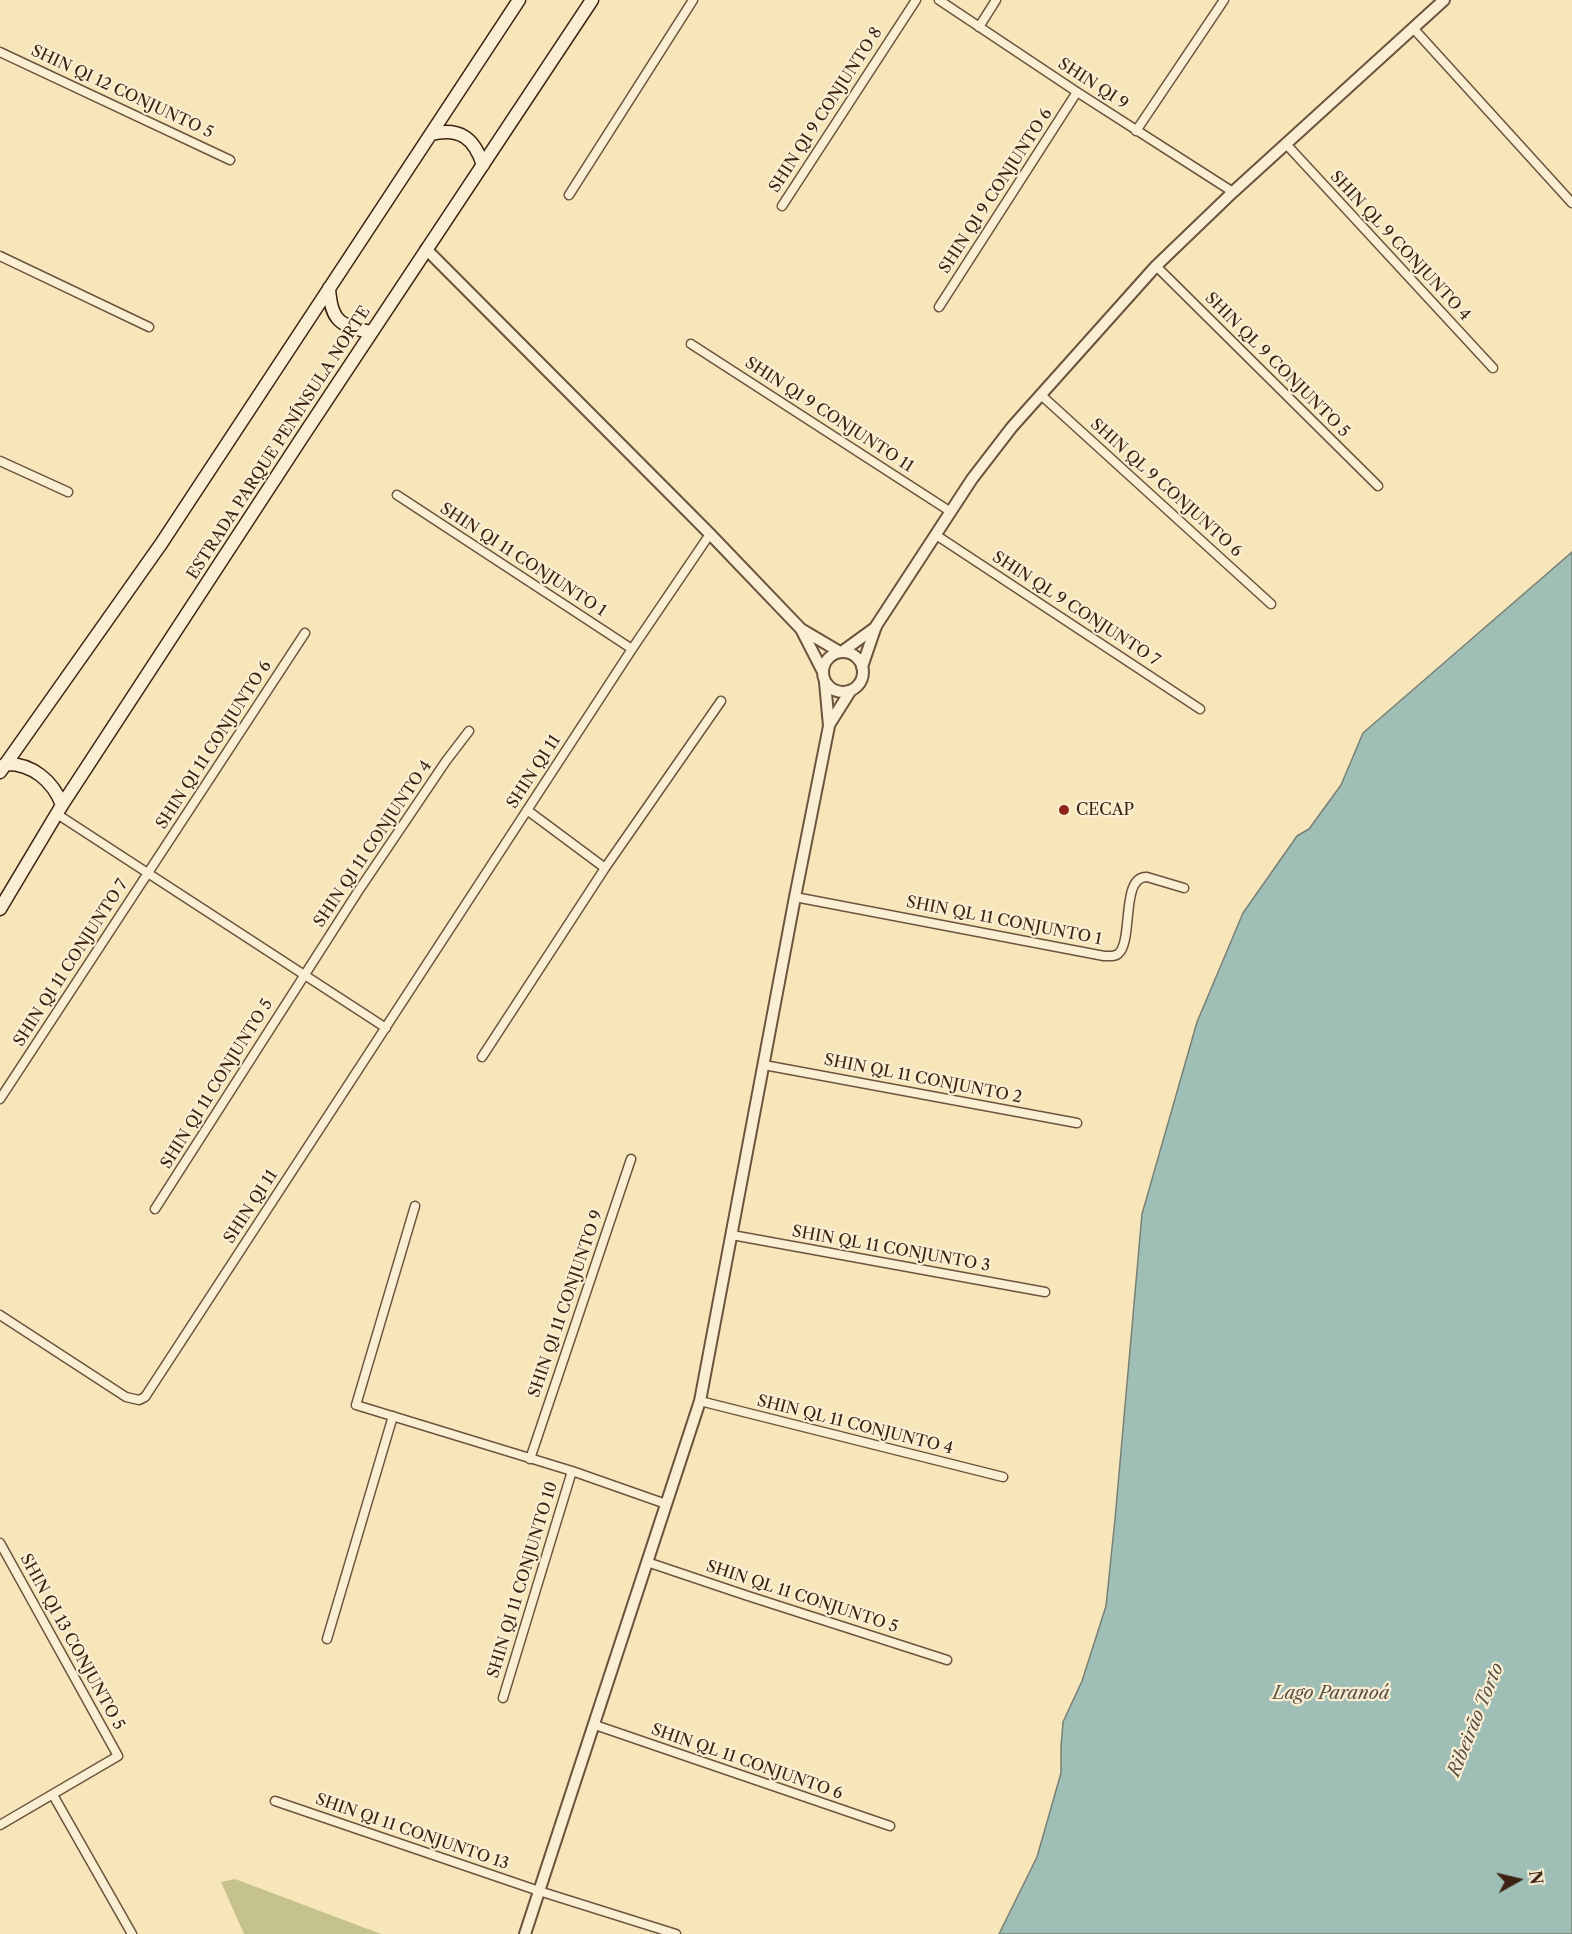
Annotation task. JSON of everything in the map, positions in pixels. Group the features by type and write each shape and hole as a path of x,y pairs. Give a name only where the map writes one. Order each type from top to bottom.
{"main road":[{"path":"3,768 161,544 519,0"},
{"name":"ESTRADA PARQUE PENÍNSULA NORTE","path":"0,909 60,809 426,249 592,0"},
{"path":"431,134 450,130 465,137 476,149 483,165"},
{"path":"329,288 330,306 337,318 347,326 371,333"},
{"path":"3,768 16,764 27,767 40,775 58,794 60,809"}],"street":[{"path":"569,195 693,0"},
{"name":"SHIN QI 9 CONJUNTO 8","path":"782,206 916,0"},
{"name":"SHIN QI 9","path":"939,0 1136,131 1233,192"},
{"path":"979,27 996,0"},
{"path":"1136,131 1224,0"},
{"path":"525,1934 700,1401 819,767 829,726 862,676 862,667 876,626 991,453 1156,266 1233,192 1444,0"},
{"path":"1413,28 1572,203"},
{"name":"SHIN QI 12 CONJUNTO 5","path":"0,52 230,160"},
{"name":"SHIN QI 9 CONJUNTO 6","path":"939,307 1077,92"},
{"name":"SHIN QL 9 CONJUNTO 4","path":"1286,144 1493,368"},
{"path":"426,249 710,534 801,629 857,658 862,667"},
{"path":"0,256 149,327"},
{"name":"SHIN QL 9 CONJUNTO 5","path":"1156,266 1378,486"},
{"name":"SHIN QI 9 CONJUNTO 11","path":"691,344 951,512"},
{"name":"SHIN QL 9 CONJUNTO 6","path":"1041,395 1271,603"},
{"path":"0,461 68,492"},
{"name":"SHIN QI 11 CONJUNTO 1","path":"397,495 632,650"},
{"name":"SHIN QI 11","path":"0,1315 126,1397 138,1400 145,1397 527,810 710,534"},
{"name":"SHIN QL 9 CONJUNTO 7","path":"936,535 1200,709"},
{"path":"829,726 824,676 825,662 831,655 841,651 876,626"},
{"path":"801,629 830,687 836,691 851,690"},
{"name":"SHIN QI 11 CONJUNTO 6","path":"147,873 305,633"},
{"path":"482,1057 605,868 721,701"},
{"name":"SHIN QI 11 CONJUNTO 4","path":"304,974 446,761 469,731"},
{"path":"60,809 147,873 387,1028"},
{"path":"527,810 605,868"},
{"name":"SHIN QI 11 CONJUNTO 7","path":"0,1099 147,873"},
{"name":"SHIN QL 11 CONJUNTO 1","path":"795,897 1104,956 1114,956 1120,952 1124,944 1133,885 1138,879 1147,877 1184,888"},
{"name":"SHIN QI 11 CONJUNTO 5","path":"155,1209 304,974"},
{"name":"SHIN QL 11 CONJUNTO 2","path":"764,1065 1077,1123"},
{"name":"SHIN QI 11 CONJUNTO 9","path":"530,1459 631,1159"},
{"path":"415,1206 356,1405 572,1471 666,1504"},
{"name":"SHIN QL 11 CONJUNTO 3","path":"732,1235 1045,1292"},
{"name":"SHIN QL 11 CONJUNTO 4","path":"700,1401 1003,1477"},
{"path":"327,1640 393,1416"},
{"name":"SHIN QI 11 CONJUNTO 10","path":"503,1698 572,1471"},
{"name":"SHIN QI 13 CONJUNTO 5","path":"0,1543 118,1756 53,1795"},
{"name":"SHIN QL 11 CONJUNTO 5","path":"647,1562 948,1660"},
{"name":"SHIN QL 11 CONJUNTO 6","path":"595,1725 890,1826"},
{"path":"0,1825 53,1795 132,1934"},
{"name":"SHIN QI 11 CONJUNTO 13","path":"275,1801 539,1891 676,1934"}],"shaded area":[{"path":"235,1879 381,1934 244,1934 221,1882"}],"water":[{"name":"Lago Paranoá","path":"1572,552 1572,1934 999,1934 1037,1857 1061,1773 1063,1722 1082,1681 1106,1606 1142,1214 1197,1022 1243,913 1297,836 1309,829 1341,785 1363,733"}],"place":[{"name":"CECAP","path":"1064,810"}],"water label":[{"name":"Ribeirão Torto","path":"1476,1720"}]}
